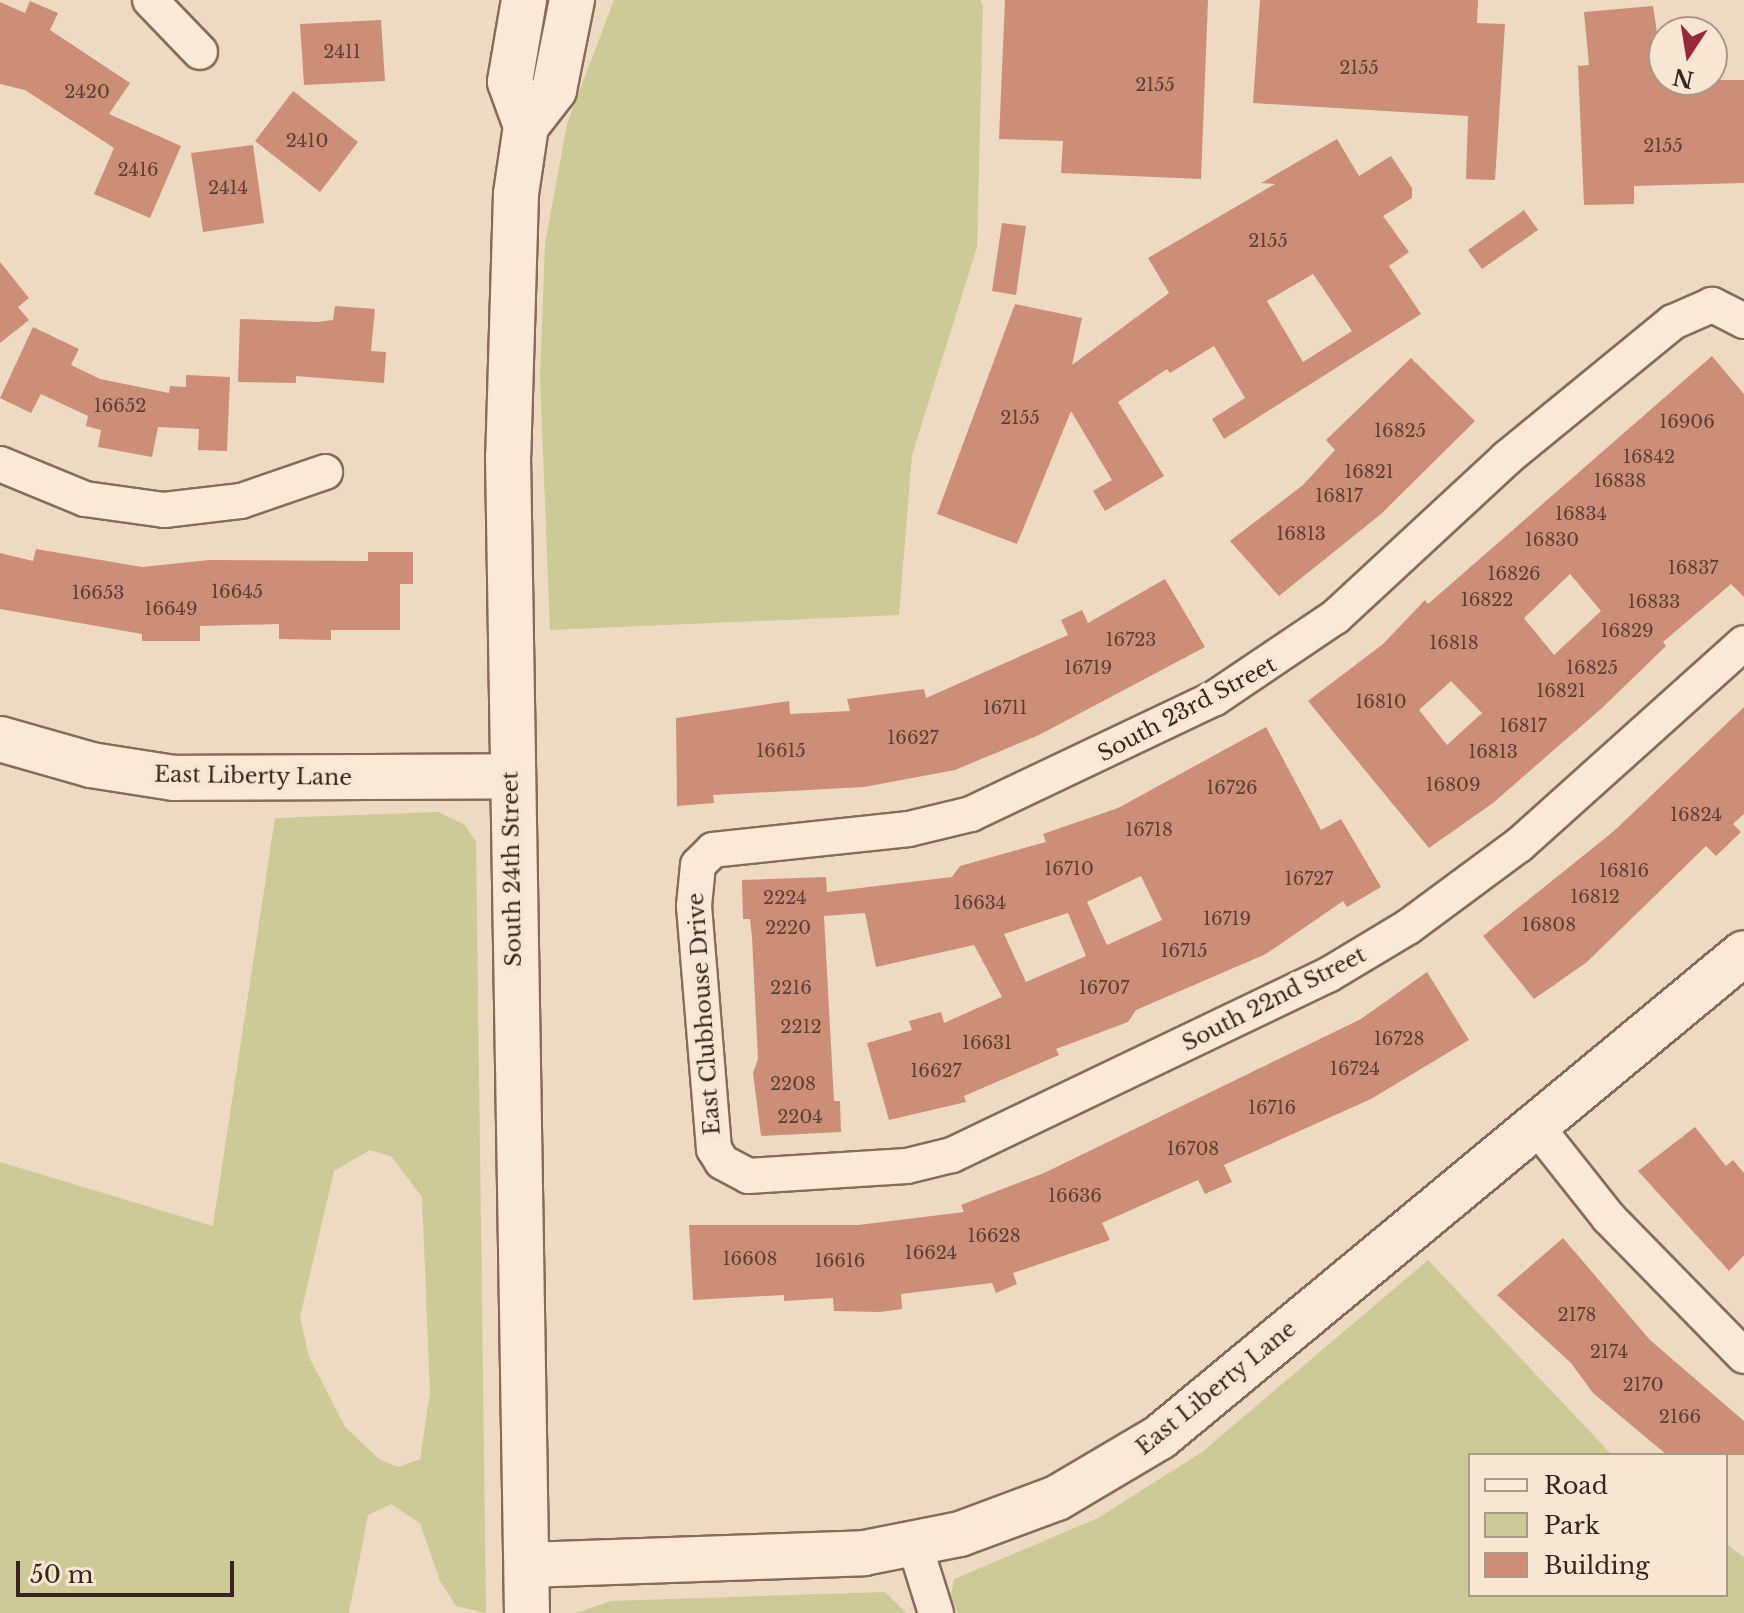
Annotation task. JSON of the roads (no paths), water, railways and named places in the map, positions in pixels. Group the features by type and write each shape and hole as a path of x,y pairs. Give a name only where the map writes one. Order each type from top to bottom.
{"street":[{"path":"150,0 200,52"},
{"name":"South 24th Street","path":"524,0 510,82 526,126 510,324 510,776 527,1613"},
{"path":"526,126 554,90 572,0"},
{"name":"South 23rd Street","path":"698,865 713,850 746,843 909,829 985,809 1215,698 1335,617 1507,458 1673,322 1712,305 1744,321"},
{"path":"0,464 85,499 164,510 241,501 325,472"},
{"name":"South 22nd Street","path":"722,1162 762,1176 907,1166 952,1155 1328,975 1408,927 1519,845 1744,643"},
{"name":"East Liberty Lane","path":"0,739 91,765 174,778 510,776"},
{"name":"East Clubhouse Drive","path":"698,865 694,906 710,1135 722,1162"},
{"name":"East Liberty Lane","path":"527,1565 816,1559 915,1546 1057,1498 1132,1456 1744,953"},
{"path":"1536,1126 1584,1188 1744,1356"},
{"path":"915,1546 936,1613"}]}
